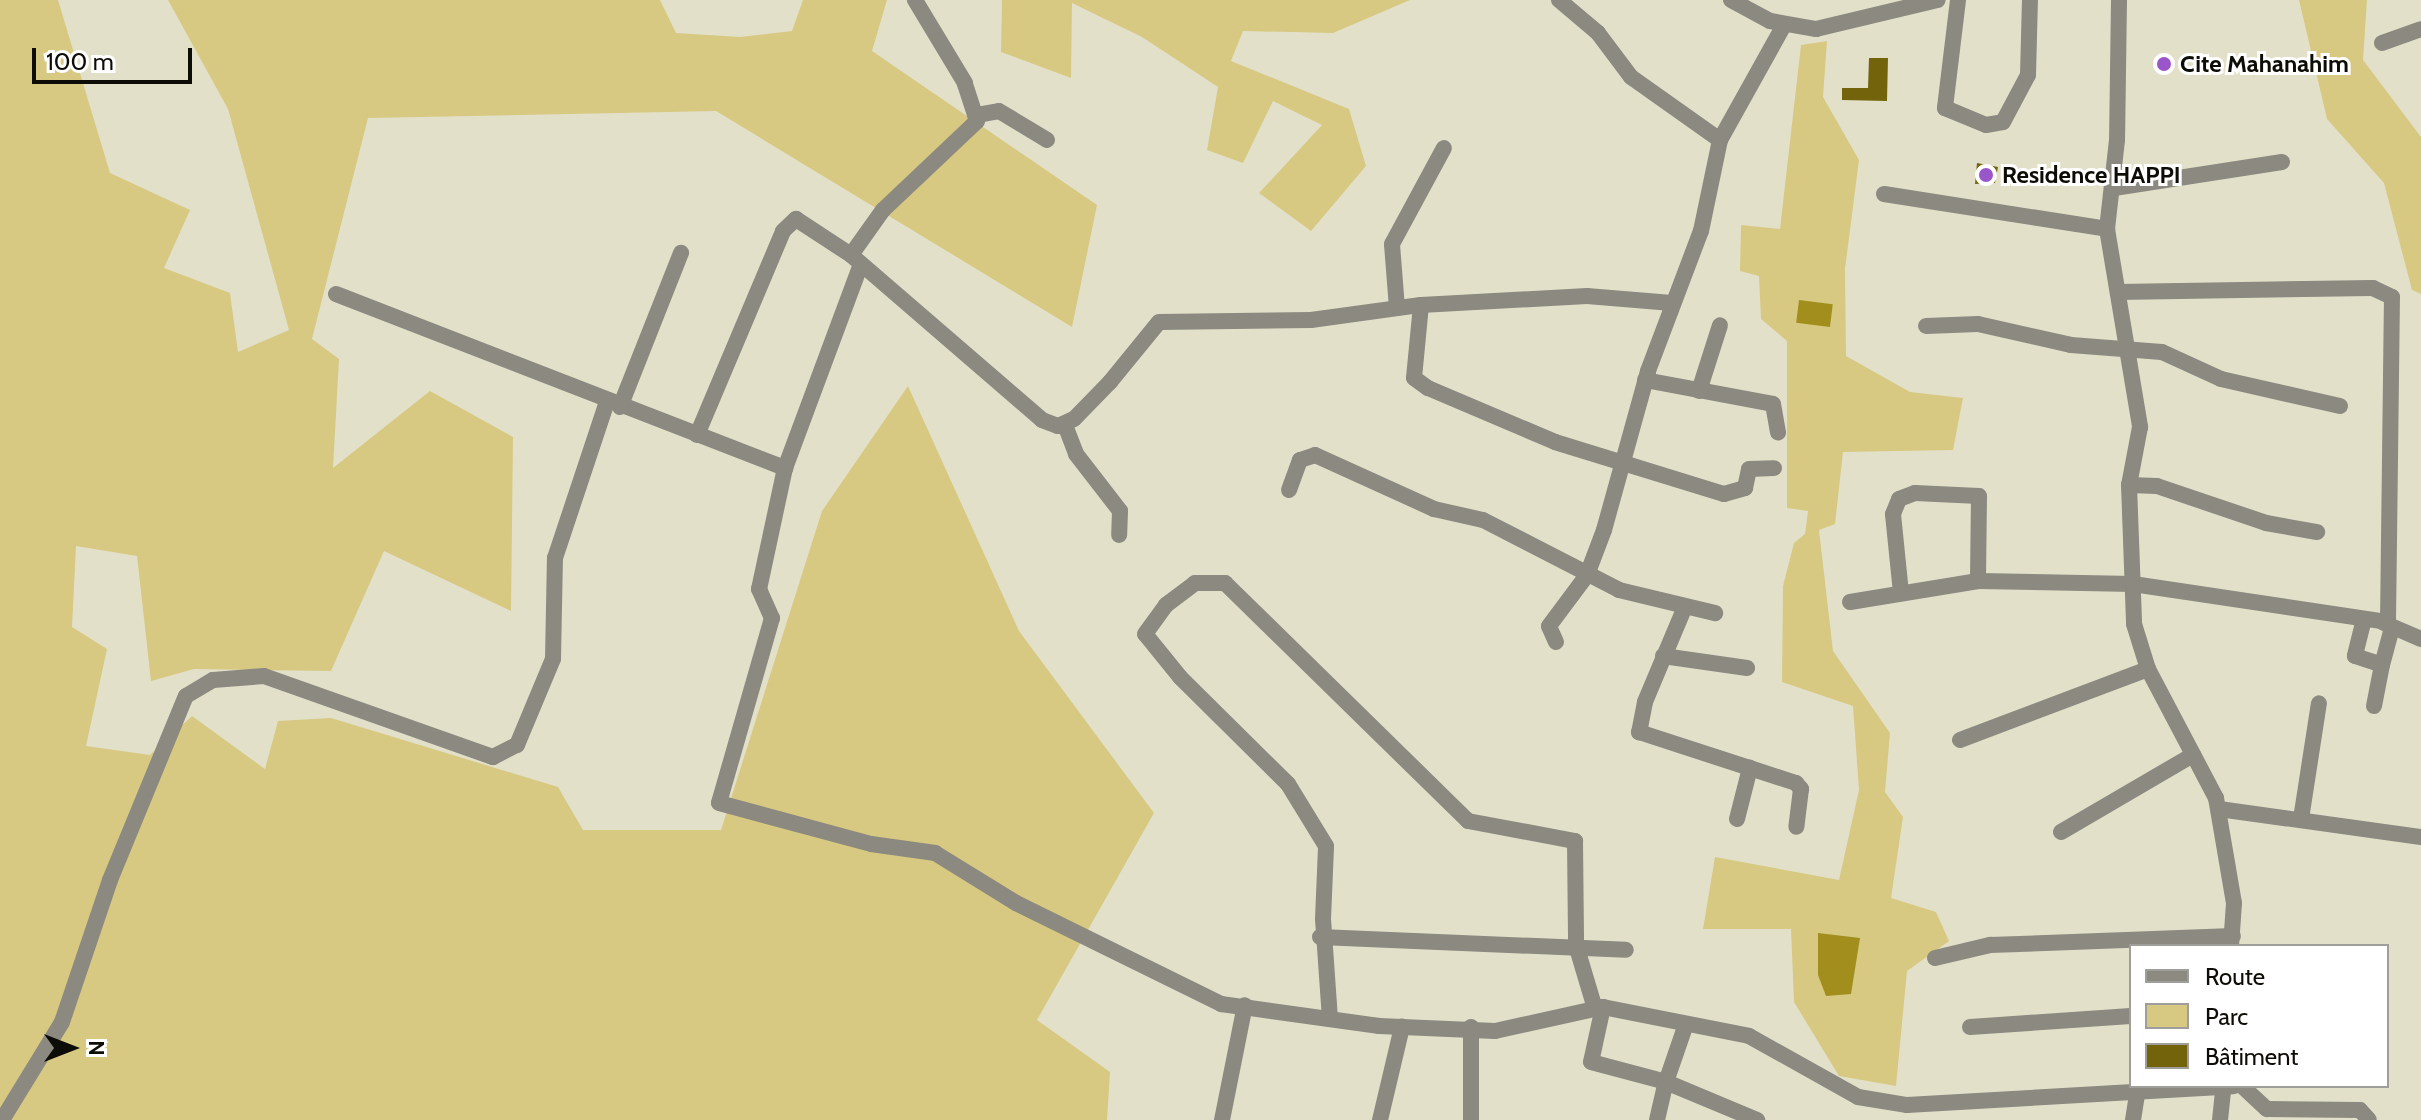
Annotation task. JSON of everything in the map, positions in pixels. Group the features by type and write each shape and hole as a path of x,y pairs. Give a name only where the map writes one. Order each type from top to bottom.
{"street":[{"path":"915,0 977,115 973,129 883,210 856,259 785,468 759,589 772,618 719,803 871,844 935,853 1016,903 1221,1004 1402,1027 1495,1031 1598,1004 1749,1036 1870,1099 1907,1105 2228,1088 2220,1120"},
{"path":"1559,0 1598,33 1631,77 1720,140"},
{"path":"1731,0 1784,25 1839,27 1938,0"},
{"path":"1958,0 1945,108 1986,125 2003,122 2028,75 2030,0"},
{"path":"1935,958 1990,945 2232,941 2219,809 2148,669 2136,636 2129,485 2140,427 2107,229 2114,188 2119,0"},
{"path":"1556,642 1551,621 1587,575 1623,465 1645,380 1701,231 1720,140 1784,25"},
{"path":"2382,43 2421,29"},
{"path":"977,115 999,111 1047,140"},
{"path":"1397,308 1392,244 1444,148"},
{"path":"2114,188 2282,162"},
{"path":"1884,194 2107,229"},
{"path":"697,435 789,220 856,259 1042,420 1065,425"},
{"path":"2,1120 62,1022 110,880 186,696 213,680 264,676 493,757 517,745 553,659 555,558 614,405 681,253"},
{"path":"2118,292 2373,288 2392,297 2393,574 2390,619 2374,706"},
{"path":"336,294 614,405 785,468"},
{"path":"1065,425 1110,382 1154,324 1311,320 1421,305 1587,296 1672,303"},
{"path":"1421,305 1416,381 1623,465 1724,494 1745,488 1749,469 1774,468"},
{"path":"1926,326 1978,324 2071,345 2125,346 2162,352 2221,379 2340,406"},
{"path":"1699,391 1720,325"},
{"path":"1645,380 1773,404 1778,433"},
{"path":"1065,425 1076,454 1120,511 1119,535"},
{"path":"1289,490 1300,460 1315,455 1434,509 1483,520 1587,575 1684,609 1715,613"},
{"path":"2129,485 2157,486 2266,523 2317,532"},
{"path":"1901,593 1893,514 1899,499 1915,493 1979,496 1978,581"},
{"path":"1850,602 1978,581 2133,584 2364,619 2421,639"},
{"path":"1330,1019 1322,937 1326,846 1288,784 1145,634 1166,605 1195,583 1225,583 1468,821 1575,841 1576,945 1598,1004 1591,1062 1666,1082 1757,1120"},
{"path":"1684,609 1663,656 1639,732 1799,786 1796,827"},
{"path":"2364,619 2355,656 2382,665"},
{"path":"1663,656 1747,668"},
{"path":"1960,740 2148,669"},
{"path":"2301,819 2319,703"},
{"path":"2061,832 2193,755"},
{"path":"1737,819 1750,768"},
{"path":"2219,809 2421,837"},
{"path":"1322,937 1576,945 1626,950"},
{"path":"1222,1120 1244,1006"},
{"path":"1970,1027 2129,1016"},
{"path":"1657,1120 1686,1024"},
{"path":"1380,1120 1402,1027"},
{"path":"1471,1029 1471,1120"},
{"path":"2244,1088 2267,1109 2291,1116 2360,1110 2369,1120"},
{"path":"2133,1120 2137,1094"}],"green space":[{"path":"0,0 58,0 110,173 190,210 164,268 230,293 238,352 289,330 228,109 168,0 660,0 676,33 740,37 792,31 803,0 887,0 872,51 1097,205 1072,327 716,111 368,118 312,339 339,359 333,468 430,391 513,437 511,611 384,551 331,671 194,669 151,681 137,556 76,546 72,627 107,649 86,746 150,755 192,716 265,769 278,721 331,718 558,787 583,830 721,830 822,511 908,386 1019,631 1154,813 1037,1020 1110,1072 1107,1120 0,1120"},
{"path":"1002,0 1410,0 1333,33 1243,31 1231,61 1349,109 1366,166 1311,231 1259,193 1322,125 1273,101 1243,163 1207,150 1218,87 1142,37 1072,3 1071,78 1001,52"},
{"path":"2299,0 2367,0 2363,60 2421,137 2421,294 2412,290 2384,183 2327,119"},
{"path":"1827,41 1823,97 1859,160 1845,269 1846,356 1910,392 1963,398 1953,450 1843,452 1835,524 1819,530 1833,651 1890,733 1885,792 1903,817 1891,898 1936,912 1949,941 1907,971 1896,1086 1839,1076 1794,1002 1791,929 1703,929 1715,857 1839,880 1859,790 1853,706 1782,682 1783,586 1794,543 1805,534 1808,511 1787,508 1787,341 1761,319 1759,276 1740,271 1741,225 1780,229 1801,45"}],"shaded area":[{"path":"1799,300 1833,304 1830,327 1796,323"},
{"path":"1818,933 1860,938 1851,994 1826,996 1818,975"}],"building":[{"path":"1869,58 1888,58 1887,101 1842,100 1842,88 1868,88"},
{"name":"Residence HAPPI","path":"1977,163 1998,167 1995,183 1975,184"}],"place":[{"name":"Cite Mahanahim","path":"2164,64"},
{"name":"Residence HAPPI","path":"1986,175"}]}
